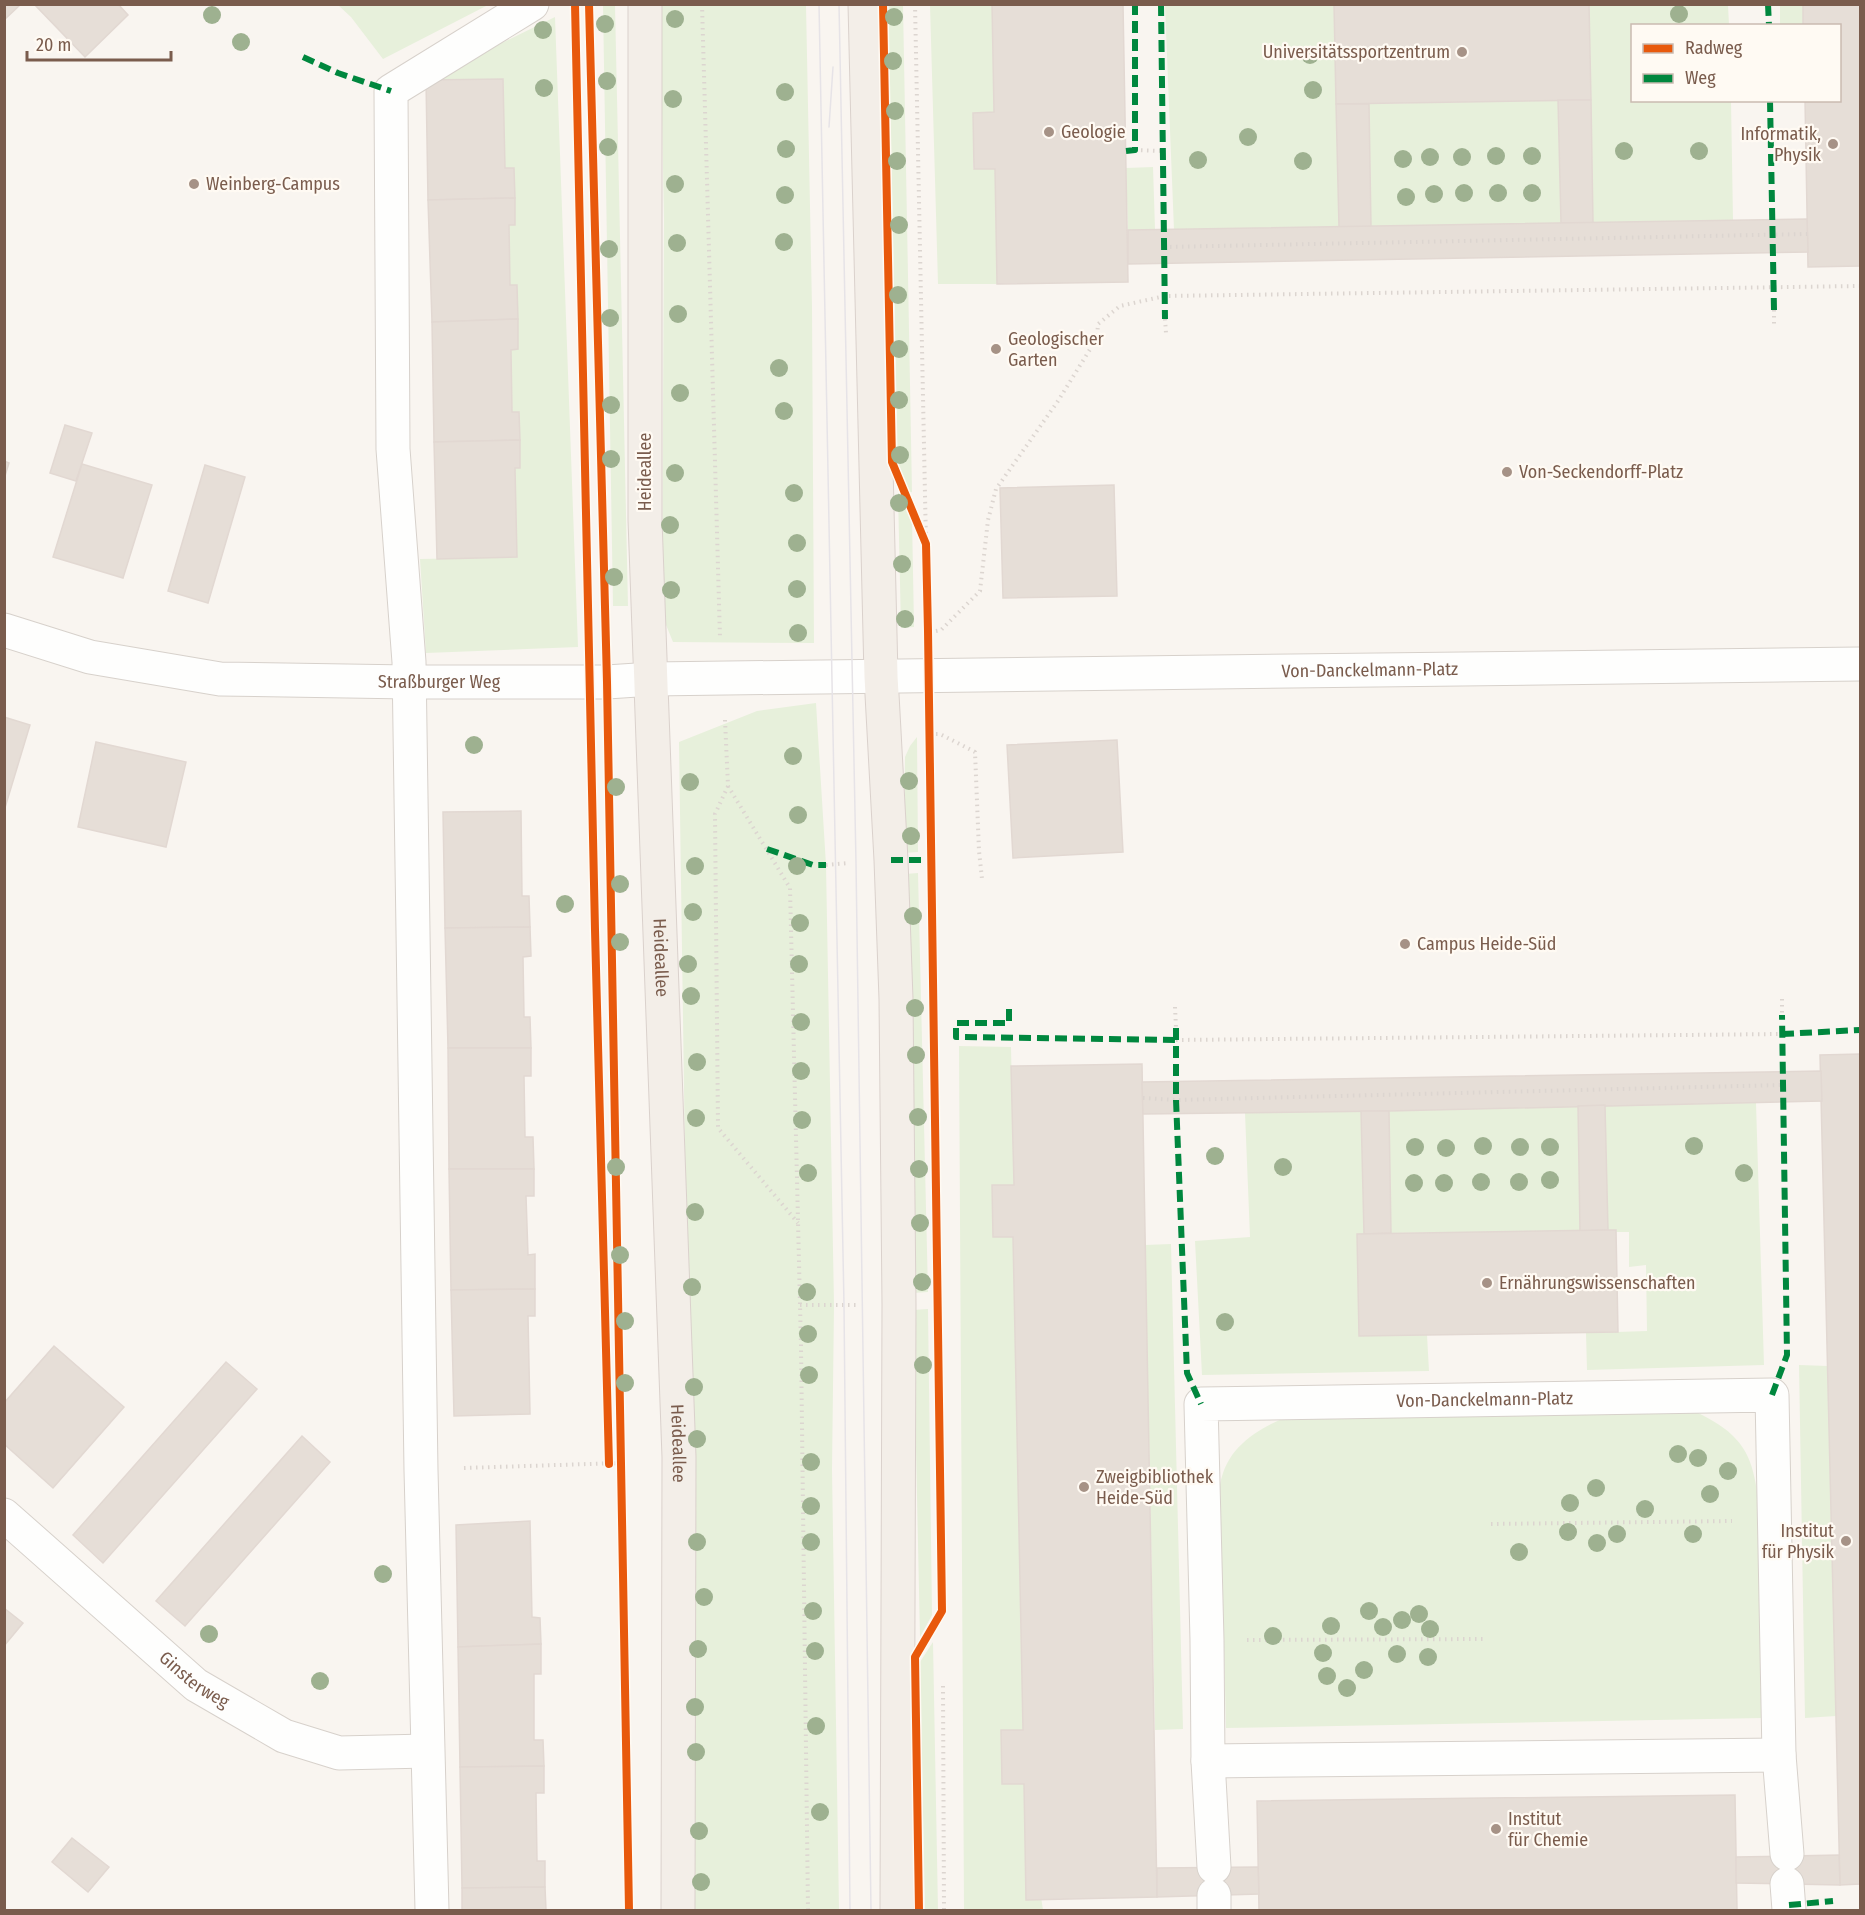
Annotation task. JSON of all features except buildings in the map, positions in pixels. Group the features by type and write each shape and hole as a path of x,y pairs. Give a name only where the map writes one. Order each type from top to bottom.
{"main road":[{"name":"Heideallee","path":"645,4 645,520 679,1457 678,1911"},
{"path":"865,4 880,676 891,861 896,999 899,1304 897,1911"}],"street":[{"path":"432,1911 421,1470 409,682 393,449 391,92 532,4"},
{"name":"Straßburger Weg","path":"4,630 90,657 220,679 589,682 880,676"},
{"name":"Von-Danckelmann-Platz","path":"880,676 1860,664"},
{"name":"Von-Danckelmann-Platz","path":"1214,1891 1208,1761 1201,1404 1772,1395 1779,1755 1788,1883"},
{"name":"Ginsterweg","path":"4,1515 196,1685 284,1736 339,1753 427,1751"},
{"path":"1208,1761 1779,1755"}],"path":[{"path":"575,4 609,1464"},
{"path":"702,4 721,678 728,786 715,814 718,1128 798,1224"},
{"path":"915,4 926,544"},
{"path":"1135,150 1163,151"},
{"path":"1164,247 1807,234"},
{"path":"928,631 941,630 980,591 988,520 996,489 1058,401 1097,338 1098,324 1120,306 1165,296 1860,286"},
{"path":"1774,310 1774,325"},
{"path":"1165,319 1166,333"},
{"path":"918,524 926,544"},
{"path":"930,734 940,734 975,752 982,879"},
{"path":"728,786 790,888 800,1305 808,1911"},
{"path":"1782,999 1782,1015"},
{"path":"1175,1007 1176,1028"},
{"path":"1176,1040 1782,1034"},
{"path":"1143,1098 1176,1100 1782,1085"},
{"path":"800,1305 834,1305"},
{"path":"620,1451 620,1475"},
{"path":"421,1470 620,1463"},
{"path":"1491,1524 1775,1521"},
{"path":"1207,1641 1484,1639"},
{"path":"943,1683 944,1911"}],"green space":[{"path":"338,5 488,5 383,59 351,17"},
{"path":"603,5 615,5 628,606 613,606"},
{"path":"660,5 806,5 812,307 814,643 673,642 662,615 664,220"},
{"path":"888,5 903,5 912,492 908,493 898,469"},
{"path":"930,5 992,5 994,112 973,113 973,169 995,169 997,284 938,284"},
{"path":"1165,5 1334,5 1339,227 1174,230"},
{"path":"1589,5 1728,5 1729,24 1631,24 1631,102 1731,102 1733,220 1593,223"},
{"path":"1780,5 1803,5 1803,24 1780,24"},
{"path":"555,17 578,647 426,653 420,559 517,557 515,468 520,467 519,412 512,412 511,350 518,349 517,286 510,285 509,225 515,224 514,168 505,168 503,79 426,80"},
{"path":"1558,100 1561,223 1371,227 1369,104"},
{"path":"1153,167 1155,229 1128,230 1126,168"},
{"path":"898,493 902,493 912,517 914,627 901,628"},
{"path":"816,703 826,865 834,1305 832,1470 839,1910 694,1910 679,742 757,711"},
{"path":"917,737 918,852 904,853 905,757"},
{"path":"918,873 928,1292 913,1293 905,874"},
{"path":"959,1046 1011,1047 1014,1185 992,1185 993,1237 1013,1237 1023,1730 1001,1730 1002,1784 1024,1784 1043,1910 964,1910"},
{"path":"1756,1103 1764,1365 1587,1370 1586,1333 1647,1331 1646,1265 1629,1267 1629,1232 1608,1230 1605,1105"},
{"path":"1578,1106 1580,1231 1391,1233 1389,1111"},
{"path":"1361,1111 1364,1234 1357,1235 1359,1336 1427,1335 1429,1371 1202,1375 1195,1241 1250,1237 1245,1113"},
{"path":"1171,1244 1183,1729 1155,1730 1145,1245"},
{"path":"928,1309 932,1615 920,1637 913,1310"},
{"path":"1799,1365 1828,1366 1836,1716 1805,1718"},
{"path":"1694,1411 1725,1429 1736,1439 1750,1461 1754,1475 1759,1510 1762,1718 1226,1728 1220,1485 1229,1461 1244,1442 1254,1434 1286,1417"},
{"path":"933,1642 938,1910 925,1910 920,1662"}],"tram line":[{"path":"819,4 844,1305 850,1910"},
{"path":"839,4 856,863 871,1910"},
{"path":"829,127 833,67"}],"marked path":[{"path":"1126,151 1135,150 1135,4"},
{"path":"1161,4 1165,319"},
{"path":"1768,4 1769,24"},
{"path":"303,57 338,73 391,91"},
{"path":"1770,102 1774,310"},
{"path":"767,849 813,865 826,865"},
{"path":"891,860 931,860"},
{"path":"1009,1009 1009,1023 956,1023 956,1037 1176,1040"},
{"path":"1772,1395 1787,1355 1782,1015"},
{"path":"1176,1028 1176,1100 1187,1373 1201,1404"},
{"path":"1782,1034 1860,1030"},
{"path":"1789,1905 1833,1901"}],"cycle path":[{"path":"575,4 609,1464"},
{"path":"589,4 607,682 629,1910"},
{"path":"883,4 892,462 926,544 928,631 942,1611 915,1657 919,1910"}],"place":[{"name":"Universitätssportzentrum","path":"1462,52"},
{"name":"Geologie","path":"1049,132"},
{"name":"Informatik, Physik","path":"1833,144"},
{"name":"Weinberg-Campus","path":"194,184"},
{"name":"Geologischer Garten","path":"996,349"},
{"name":"Von-Seckendorff-Platz","path":"1507,472"},
{"name":"Campus Heide-Süd","path":"1405,944"},
{"name":"Ernährungswissenschaften","path":"1487,1283"},
{"name":"Zweigbibliothek Heide-Süd","path":"1084,1487"},
{"name":"Institut für Physik","path":"1846,1541"},
{"name":"Institut für Chemie","path":"1496,1829"}]}
